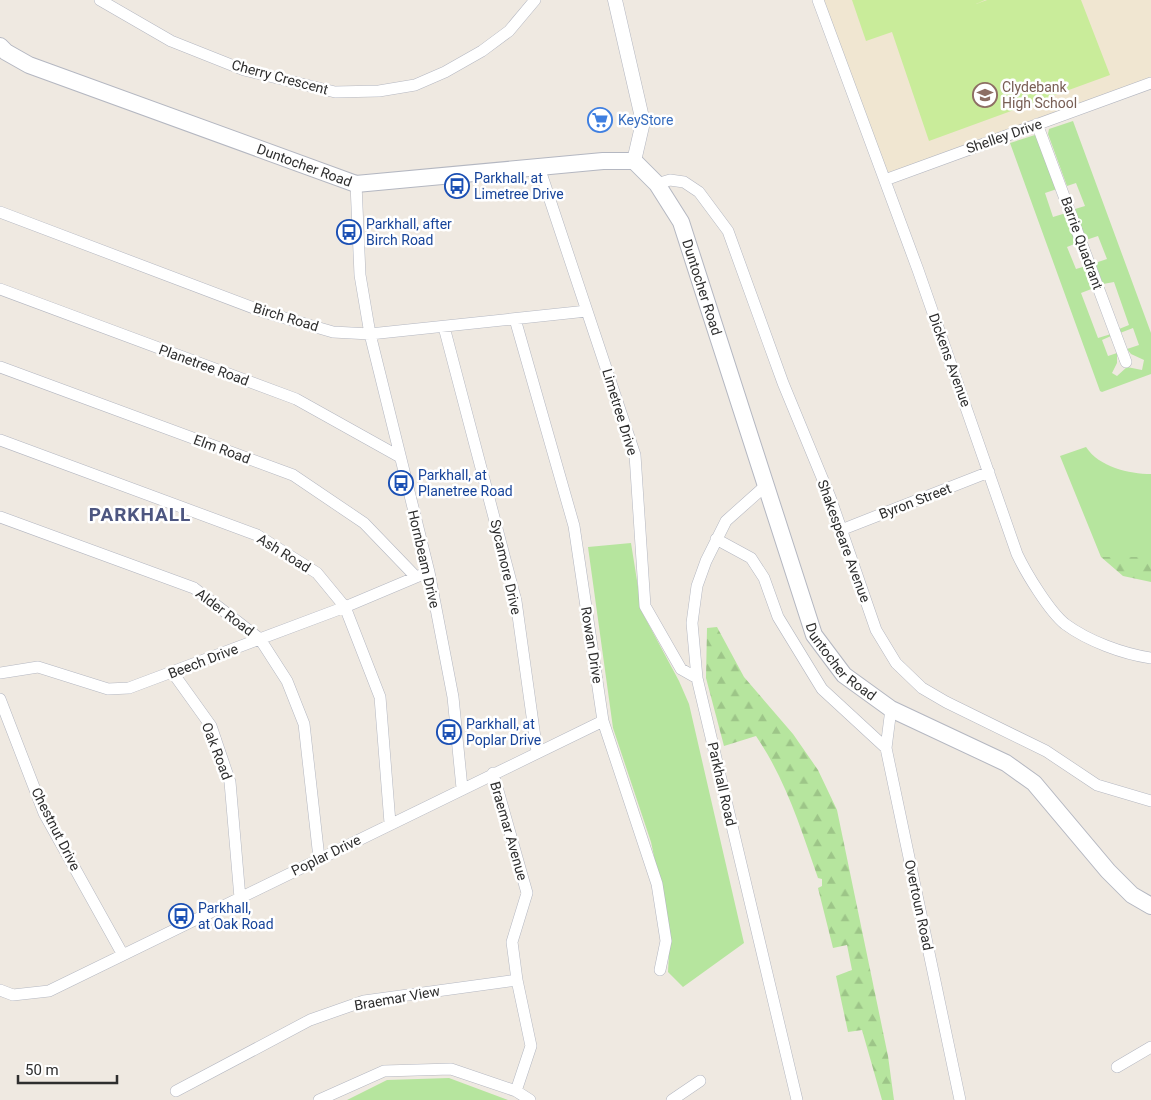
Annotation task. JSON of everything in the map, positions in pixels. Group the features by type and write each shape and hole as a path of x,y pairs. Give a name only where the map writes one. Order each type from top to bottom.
{"main road":[{"name":"Duntocher Road","path":"0,46 6,52 29,65 356,184 603,161 634,161 657,184 681,222 738,396 764,487 814,636 844,676 891,709 1006,763 1034,783 1108,871 1132,895 1151,906"}],"street":[{"name":"Cherry Crescent","path":"100,0 171,41 244,70 335,92 379,91 415,85 445,72 482,51 509,31 535,0"},
{"path":"614,0 636,83 643,122 634,161"},
{"name":"Dickens Avenue","path":"818,0 885,180 1017,554 1027,576 1064,623 1110,647 1151,658"},
{"name":"Shelley Drive","path":"885,180 1151,83"},
{"name":"Barrie Quadrant","path":"1037,124 1126,362"},
{"name":"Limetree Drive","path":"539,167 635,455 645,606 681,669 697,678"},
{"name":"Shakespeare Avenue","path":"657,184 670,180 684,182 699,192 728,231 783,383 841,530 876,630 896,663 922,688 946,702 1046,751 1097,785 1151,802"},
{"name":"Hornbeam Drive","path":"356,184 360,275 370,334 429,572 453,697 462,788"},
{"name":"Birch Road","path":"0,212 264,312 334,332 370,334 587,311"},
{"name":"Planetree Road","path":"0,289 296,399 400,457"},
{"name":"Rowan Drive","path":"515,319 574,526 603,721 657,884 666,941 660,970"},
{"name":"Sycamore Drive","path":"444,327 516,601 537,752"},
{"name":"Elm Road","path":"0,367 293,475 364,523 416,577"},
{"name":"Ash Road","path":"0,440 258,535 317,573 345,607 380,697 390,823"},
{"name":"Byron Street","path":"841,530 989,472"},
{"name":"Parkhall Road","path":"764,487 726,522 716,539 697,586 692,623 697,678 797,1100"},
{"name":"Alder Road","path":"0,517 194,588 260,639 287,682 304,724 319,858"},
{"path":"716,539 751,558 764,578 778,617 822,689 886,748"},
{"name":"Beech Drive","path":"0,673 38,667 108,689 129,688 174,673 345,607 429,572"},
{"name":"Oak Road","path":"174,673 211,726 230,782 240,898"},
{"name":"Chestnut Drive","path":"0,699 44,813 123,955"},
{"name":"Overtoun Road","path":"891,709 886,748 960,1100"},
{"name":"Poplar Drive","path":"0,990 13,995 49,991 390,823 603,721"},
{"name":"Braemar Avenue","path":"493,774 527,893 512,942 517,980 531,1046 516,1091"},
{"name":"Braemar View","path":"176,1091 310,1020 364,1001 517,980"},
{"path":"1116,1067 1151,1047"},
{"path":"319,1100 384,1071 451,1069 516,1091 530,1100"},
{"path":"672,1100 700,1082"}],"shaded area":[{"name":"Clydebank High School","path":"818,0 1151,0 1151,83 885,180"}],"green space":[{"path":"852,0 985,0 976,4 987,0 1081,0 1110,75 929,141 892,32 866,41"},
{"path":"1073,121 1151,333 1151,374 1102,392 1100,391 1010,143 1035,135 1038,138 1057,189 1045,193 1053,217 1066,213 1077,243 1067,247 1076,269 1086,266 1094,288 1081,293 1098,338 1111,334 1111,336 1102,340 1108,356 1117,353 1117,363 1112,373 1117,376 1127,367 1142,370 1144,360 1131,354 1127,349 1139,345 1133,328 1120,333 1119,329 1129,325 1114,282 1103,284 1095,263 1107,259 1098,236 1086,240 1075,209 1085,206 1076,183 1067,186 1048,134 1049,129"},
{"path":"1086,447 1099,460 1115,468 1133,473 1151,474 1151,557 1101,557 1060,456"},
{"path":"631,543 642,612 679,681 689,704 744,943 683,987 668,972 670,932 651,842 613,728 588,547"},
{"path":"1101,557 1151,557 1151,582 1123,576"},
{"path":"717,627 744,677 793,734 818,770 837,810 888,1056 894,1100 882,1100 862,1030 848,1032 836,976 852,970 847,945 833,948 818,888 822,886 822,879 818,878 792,805 776,770 756,736 724,746 706,678 707,628"},
{"path":"449,1078 508,1100 347,1100 387,1080"}],"place":[{"name":"Clydebank High School","path":"985,95"},
{"name":"KeyStore","path":"600,120"},
{"name":"Parkhall, at Limetree Drive","path":"457,186"},
{"name":"Parkhall, after Birch Road","path":"349,232"},
{"name":"Parkhall, at Planetree Road","path":"401,483"},
{"name":"Parkhall, at Poplar Drive","path":"449,732"},
{"name":"Parkhall, at Oak Road","path":"181,916"}],"district":[{"name":"PARKHALL","path":"140,514"}]}
